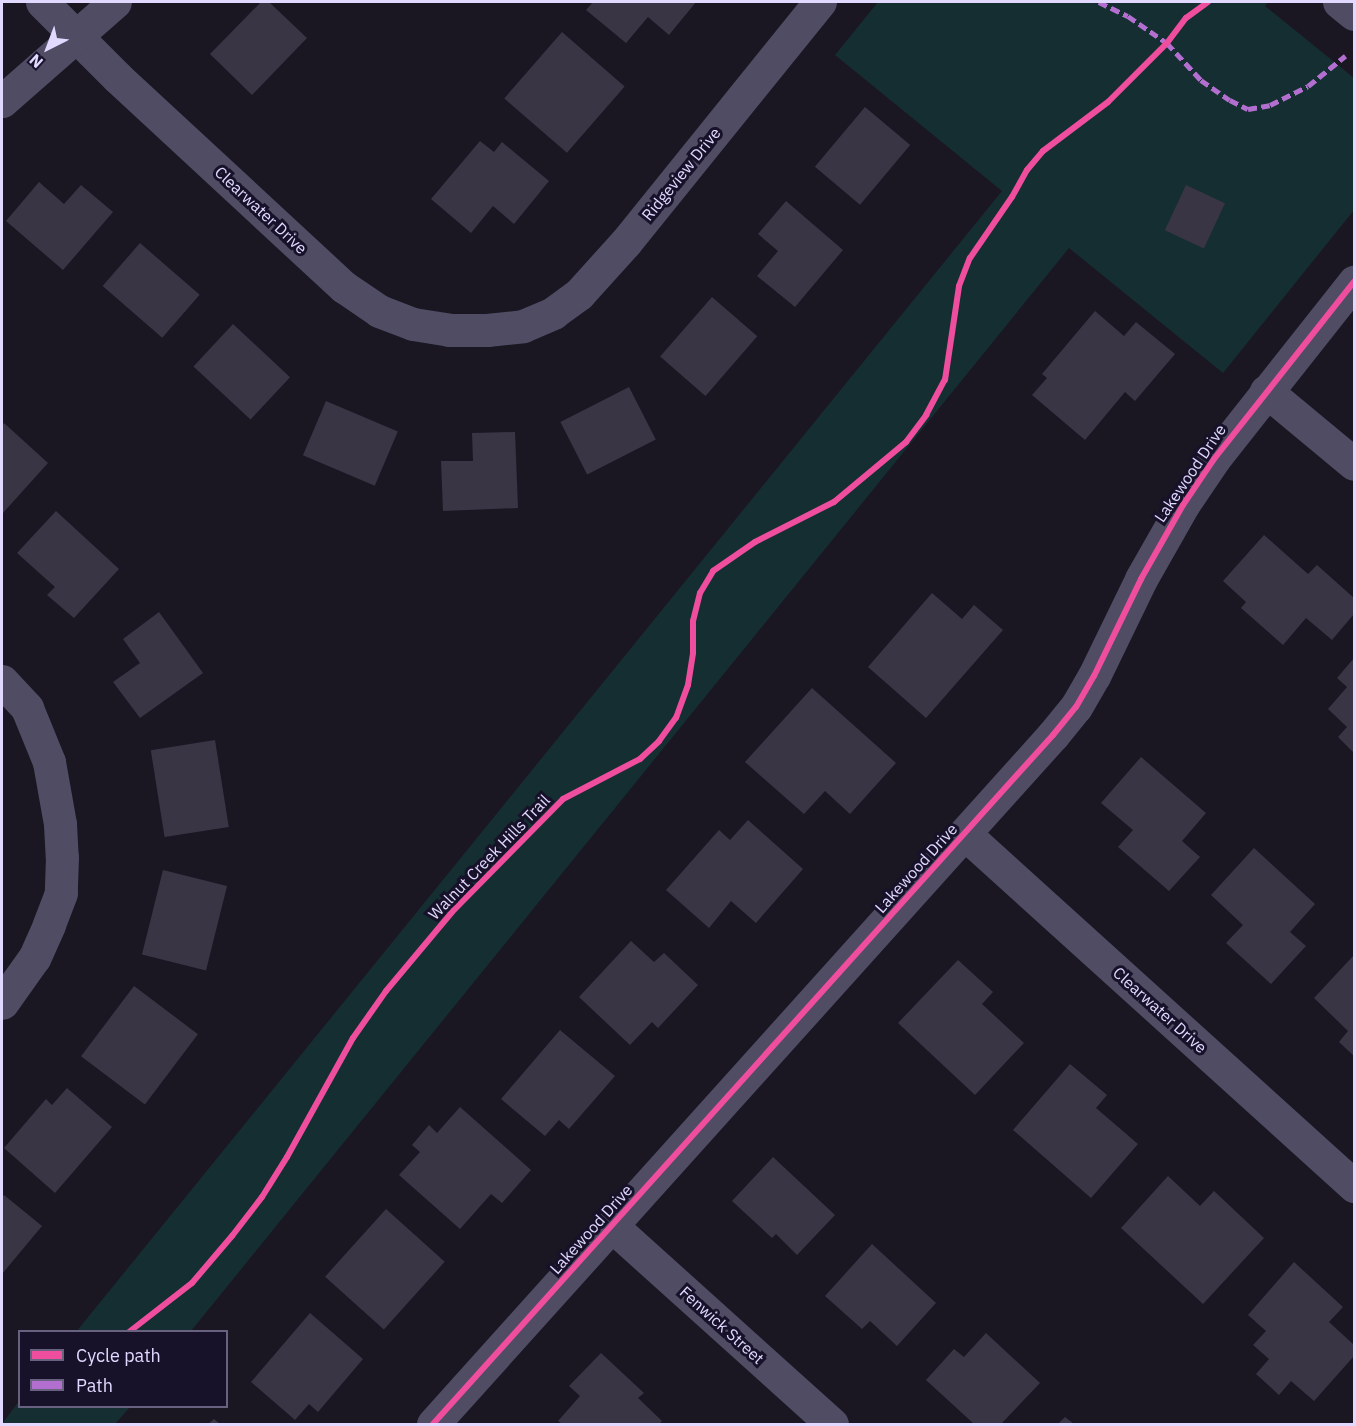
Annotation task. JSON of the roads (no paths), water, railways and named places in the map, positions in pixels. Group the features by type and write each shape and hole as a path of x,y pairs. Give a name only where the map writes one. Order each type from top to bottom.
{"street":[{"name":"Clearwater Drive","path":"42,2 118,78 344,287 379,311 413,324 449,330 487,330 523,326"},
{"path":"2,101 115,2"},
{"name":"Ridgeview Drive","path":"523,326 553,313 579,294 603,269 820,2"},
{"path":"1339,2 1354,14"},
{"name":"Lakewood Drive","path":"433,1425 965,834 1076,707 1094,676 1161,541 1214,459 1354,282"},
{"path":"1266,391 1354,464"},
{"path":"2,681 27,708 49,762 60,824 62,857 61,893 50,925 34,958 2,1003"},
{"name":"Clearwater Drive","path":"965,834 1354,1186"},
{"name":"Fenwick Street","path":"612,1226 832,1425"}]}
